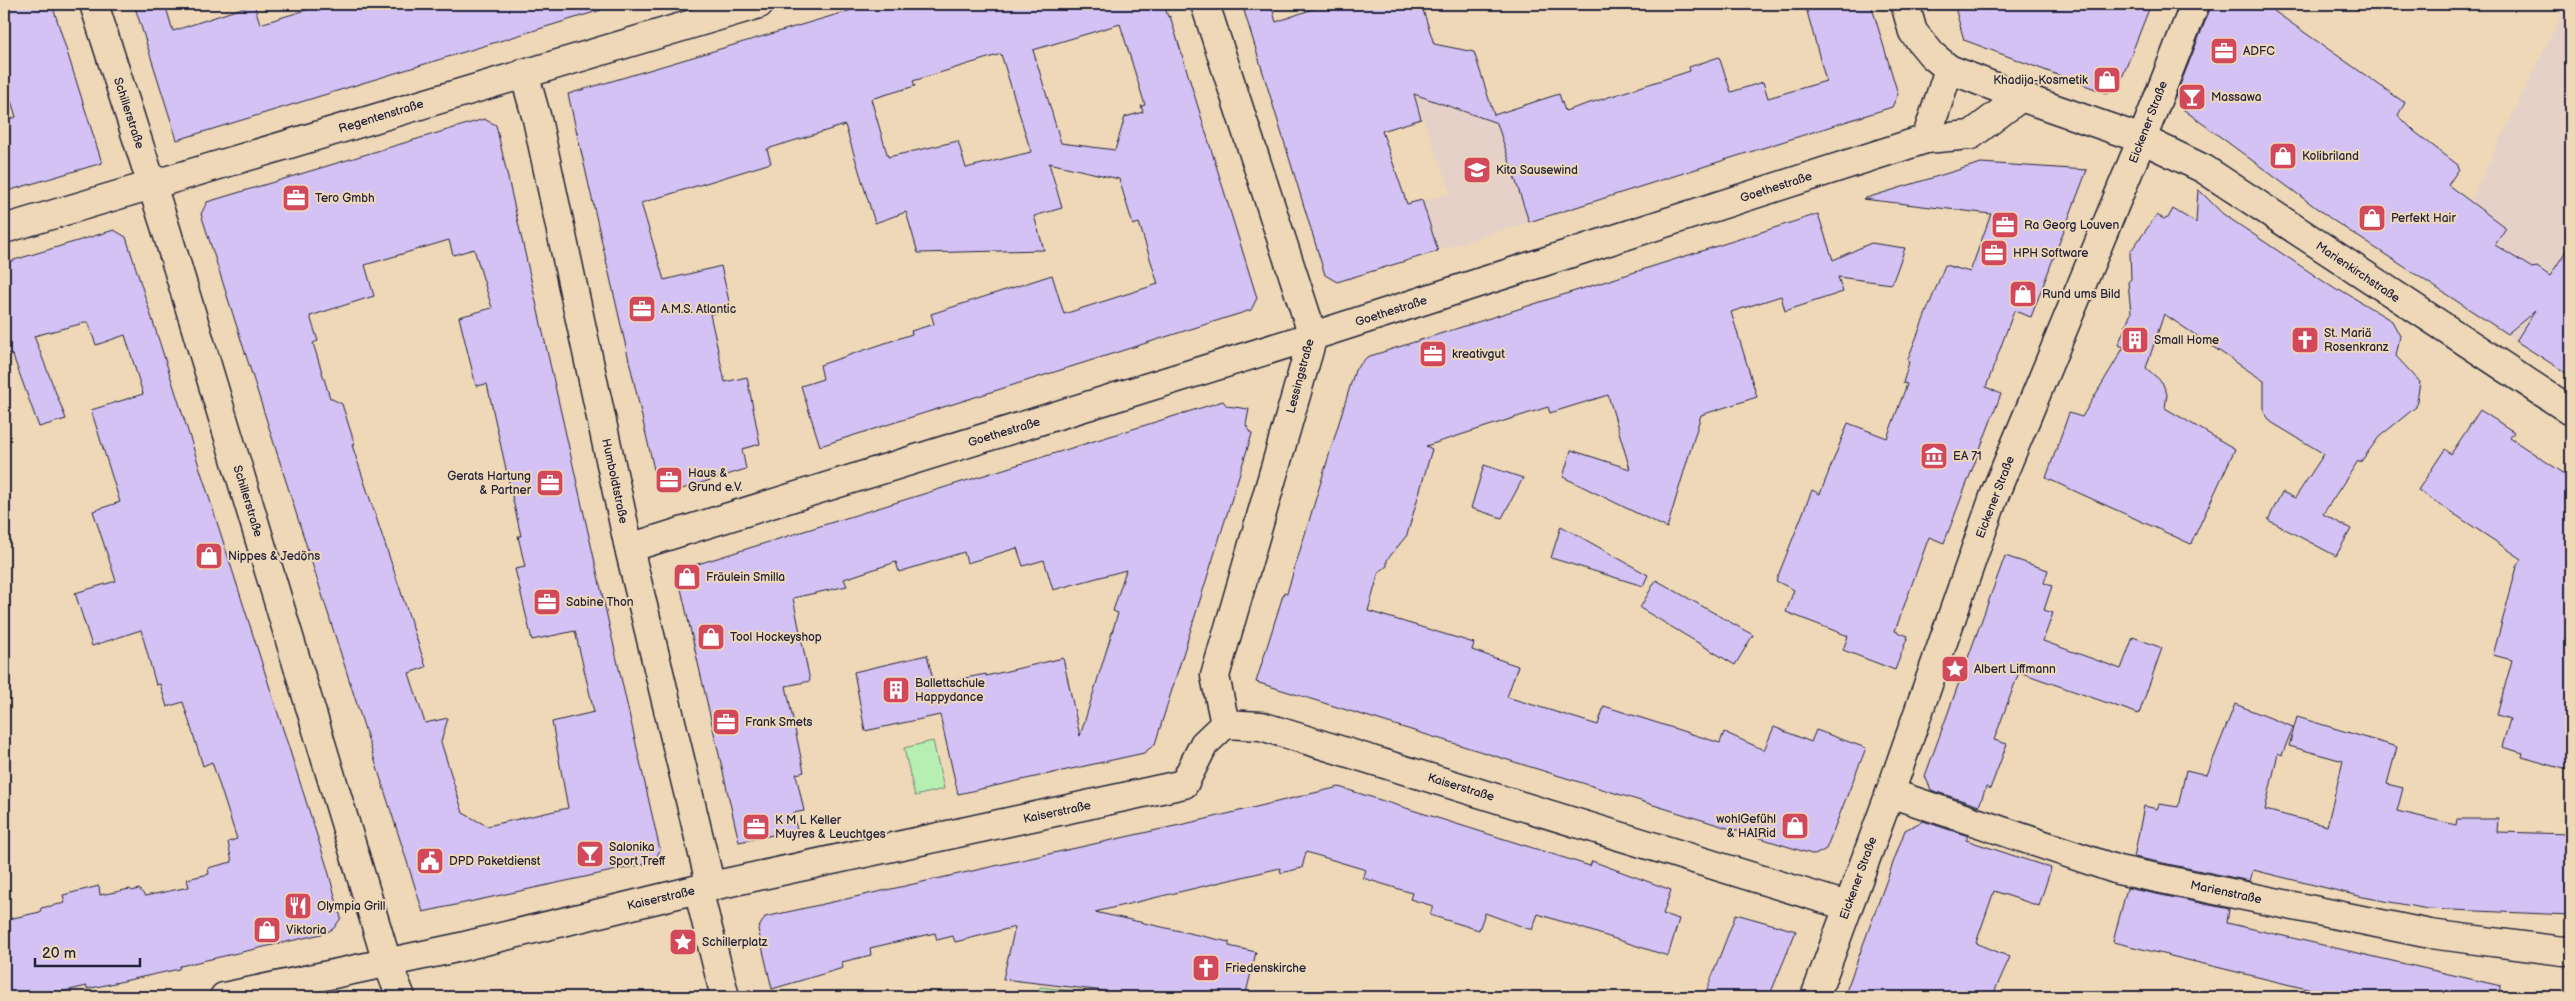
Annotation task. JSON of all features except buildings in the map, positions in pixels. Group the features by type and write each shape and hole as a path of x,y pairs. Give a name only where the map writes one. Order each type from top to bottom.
{"street":[{"name":"Schillerstraße","path":"94,4 152,184 387,962 401,997"},
{"name":"Regentenstraße","path":"4,229 758,4"},
{"name":"Lessingstraße","path":"1205,4 1313,336 1215,676 1225,724"},
{"path":"1905,4 1913,32 1932,55 1949,69 2021,97 2142,139"},
{"name":"Eickener Straße","path":"1815,997 1890,793 1996,491 2142,139 2195,4"},
{"path":"1926,139 1949,69"},
{"name":"Humboldtstraße","path":"524,73 537,119 704,888 725,997"},
{"name":"Goethestraße","path":"629,548 1313,336 1926,139 1971,134 2021,97"},
{"name":"Marienkirchstraße","path":"2142,139 2204,169 2571,411"},
{"name":"Kaiserstraße","path":"224,997 452,949 704,888 1184,784 1204,744 1225,724 1262,726 1848,906"},
{"name":"Marienstraße","path":"1890,793 2118,870 2430,934 2563,951 2571,950"}],"shaded area":[{"path":"2564,10 2571,13 2571,284 2528,349 2470,310 2507,253 2495,245 2506,228 2470,201"},
{"name":"Kita Sausewind","path":"1414,94 1497,123 1529,222 1337,282 1325,275 1312,235 1451,193"}],"green space":[{"path":"933,741 944,789 915,796 904,748"},
{"path":"1040,987 1084,992 1083,997 1039,997"}],"place":[{"name":"ADFC","path":"2224,51"},
{"name":"Khadija-Kosmetik","path":"2107,80"},
{"name":"Massawa","path":"2192,97"},
{"name":"Kolibriland","path":"2283,156"},
{"name":"Kita Sausewind","path":"1477,170"},
{"name":"Tero Gmbh","path":"296,198"},
{"name":"Perfekt Hair","path":"2372,218"},
{"name":"Ra Georg Louven","path":"2005,225"},
{"name":"HPH Software","path":"1994,253"},
{"name":"Rund ums Bild","path":"2023,294"},
{"name":"A.M.S. Atlantic","path":"642,309"},
{"name":"Small Home","path":"2135,340"},
{"name":"St. Mariä Rosenkranz","path":"2305,340"},
{"name":"kreativgut","path":"1433,354"},
{"name":"EA 71","path":"1934,456"},
{"name":"Haus & Grund e.V.","path":"669,480"},
{"name":"Gerats Hartung & Partner","path":"550,483"},
{"name":"Nippes & Jedöns","path":"209,556"},
{"name":"Fräulein Smilla","path":"687,577"},
{"name":"Sabine Thon","path":"547,602"},
{"name":"Tool Hockeyshop","path":"711,637"},
{"name":"Albert Liffmann","path":"1955,669"},
{"name":"Ballettschule Happydance","path":"896,690"},
{"name":"Frank Smets","path":"726,722"},
{"name":"wohlGefühl & HAIRid","path":"1795,826"},
{"name":"K M L Keller Muyres & Leuchtges","path":"756,827"},
{"name":"Salonika Sport Treff","path":"590,854"},
{"name":"DPD Paketdienst","path":"430,861"},
{"name":"Olympia Grill","path":"298,906"},
{"name":"Viktoria","path":"267,930"},
{"name":"Schillerplatz","path":"683,942"},
{"name":"Friedenskirche","path":"1206,968"}]}
